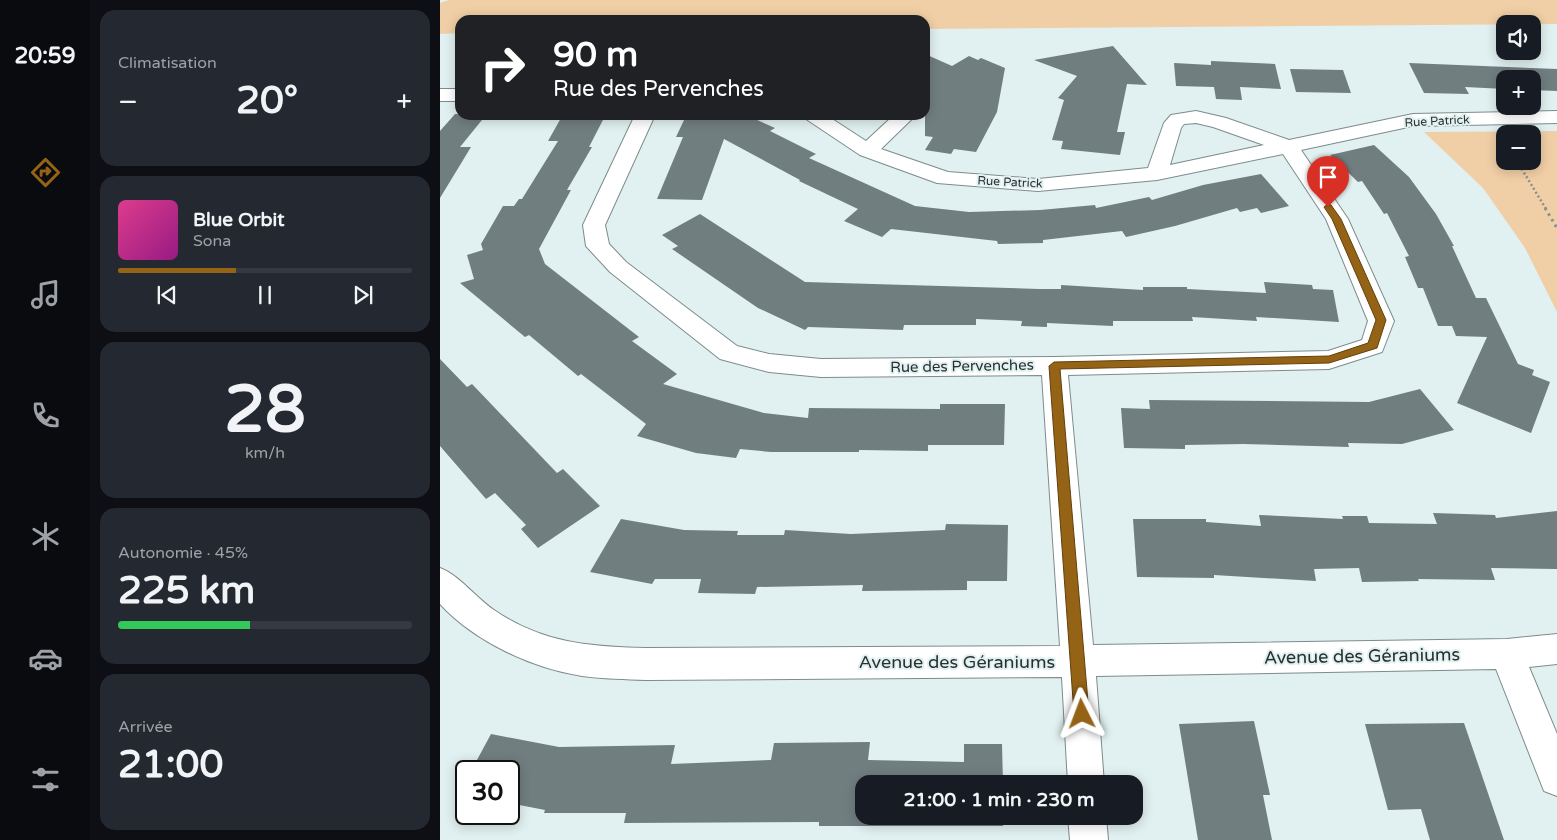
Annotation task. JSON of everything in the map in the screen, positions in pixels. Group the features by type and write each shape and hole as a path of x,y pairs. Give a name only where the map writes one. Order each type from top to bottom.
{"street":[{"path":"440,95 455,95"},
{"path":"1157,174 1170,127 1178,120 1196,117 1219,122 1289,148"},
{"name":"Rue Patrick","path":"824,120 867,151 944,178 1038,185 1157,174 1289,148 1414,120 1557,117"},
{"name":"Rue des Pervenches","path":"643,120 594,225 598,246 618,267 729,352 768,363 821,368 1054,366 1329,360 1373,346 1381,320 1337,219 1289,148"},
{"path":"867,151 901,120"},
{"path":"1054,366 1085,775"},
{"name":"Avenue des Géraniums","path":"441,584 484,623 532,647 576,659 647,664 1078,661 1508,654 1557,649"},
{"path":"1508,654 1557,778"},
{"path":"1088,825 1089,840"}],"path":[{"path":"1522,170 1557,228"}],"shaded area":[{"path":"449,0 1557,0 1557,24 1541,24 1541,15 1496,15 1496,24 930,29 930,15 455,15 455,33 440,34 440,3"},
{"path":"1496,131 1496,170 1541,170 1541,131 1557,131 1557,312 1525,248 1483,188 1424,132"}],"building":[{"path":"1113,46 1147,85 1127,84 1117,132 1125,132 1120,155 1061,149 1063,141 1052,140 1064,100 1058,98 1077,76 1034,60"},
{"path":"930,56 952,66 969,56 978,60 981,58 1005,68 997,112 976,152 954,149 951,154 925,150 933,137 925,136 925,120 930,120"},
{"path":"1211,61 1275,64 1281,89 1240,87 1242,100 1216,99 1214,87 1176,86 1174,63 1211,65"},
{"path":"1409,63 1557,69 1557,91 1541,90 1541,70 1496,70 1496,89 1465,87 1469,94 1424,93"},
{"path":"1290,69 1343,70 1351,93 1296,92"},
{"path":"455,114 455,120 482,120 460,147 471,147 440,198 440,131"},
{"path":"560,120 603,120 589,147 592,147 567,190 571,190 539,249 545,264 639,337 632,341 677,374 663,384 764,413 808,418 809,408 940,409 940,404 1005,404 1004,445 928,445 928,451 771,452 740,449 736,458 696,453 637,436 646,424 581,374 578,376 529,335 525,337 460,283 474,279 467,255 483,250 481,244 503,206 514,206 519,199 522,199 558,141 548,141"},
{"path":"684,120 757,120 775,128 770,131 816,154 809,158 915,206 969,212 1040,210 1095,205 1096,208 1149,197 1152,200 1203,185 1261,174 1289,206 1261,213 1257,208 1240,212 1237,208 1175,226 1126,237 1122,231 1043,240 1043,243 998,244 997,241 891,229 882,237 844,221 858,209 799,181 724,139 702,200 657,199 683,137 676,137"},
{"path":"1374,145 1409,177 1436,214 1454,246 1452,246 1476,298 1486,298 1518,364 1534,370 1532,375 1550,382 1531,433 1457,403 1487,337 1456,336 1452,326 1438,326 1423,288 1418,288 1405,257 1409,256 1387,213 1384,214 1362,181 1358,182 1330,155"},
{"path":"700,214 805,282 1039,289 1061,289 1061,285 1143,290 1143,287 1187,287 1187,289 1266,293 1264,282 1312,285 1313,289 1333,290 1339,322 1256,317 1257,321 1192,317 1193,321 1113,321 1113,326 1047,323 1047,327 1021,326 1022,321 976,319 976,325 904,325 903,330 808,327 805,330 758,308 672,249 678,246 662,235"},
{"path":"440,359 467,387 472,384 557,473 563,469 600,506 538,548 521,529 526,525 495,493 486,499 440,446"},
{"path":"1420,389 1454,430 1402,444 1348,443 1349,447 1243,444 1185,445 1185,449 1124,448 1121,408 1150,409 1149,400 1369,402"},
{"path":"1557,511 1557,569 1491,568 1495,580 1418,579 1419,581 1362,582 1359,568 1314,569 1316,581 1214,575 1214,578 1137,577 1133,519 1206,519 1206,522 1261,526 1259,515 1343,519 1342,516 1367,516 1369,523 1437,524 1433,513 1495,515 1496,518"},
{"path":"621,519 684,530 738,531 737,535 784,535 785,530 851,534 945,530 946,524 1008,525 1007,581 967,581 967,590 862,591 863,585 757,587 755,594 698,593 701,579 655,579 652,584 590,572"},
{"path":"1254,721 1270,795 1263,795 1272,840 1198,840 1179,724"},
{"path":"1464,723 1504,840 1430,840 1421,809 1388,810 1365,724"},
{"path":"491,734 559,747 675,745 671,764 771,760 774,743 870,742 868,760 964,762 964,744 1002,744 1003,775 855,775 855,825 1003,826 819,826 819,822 624,823 626,813 544,813 545,810 520,805 520,760 477,760"}],"route":[{"path":"1082,714 1054,366 1329,360 1373,346 1381,320 1337,219 1328,207"}]}
